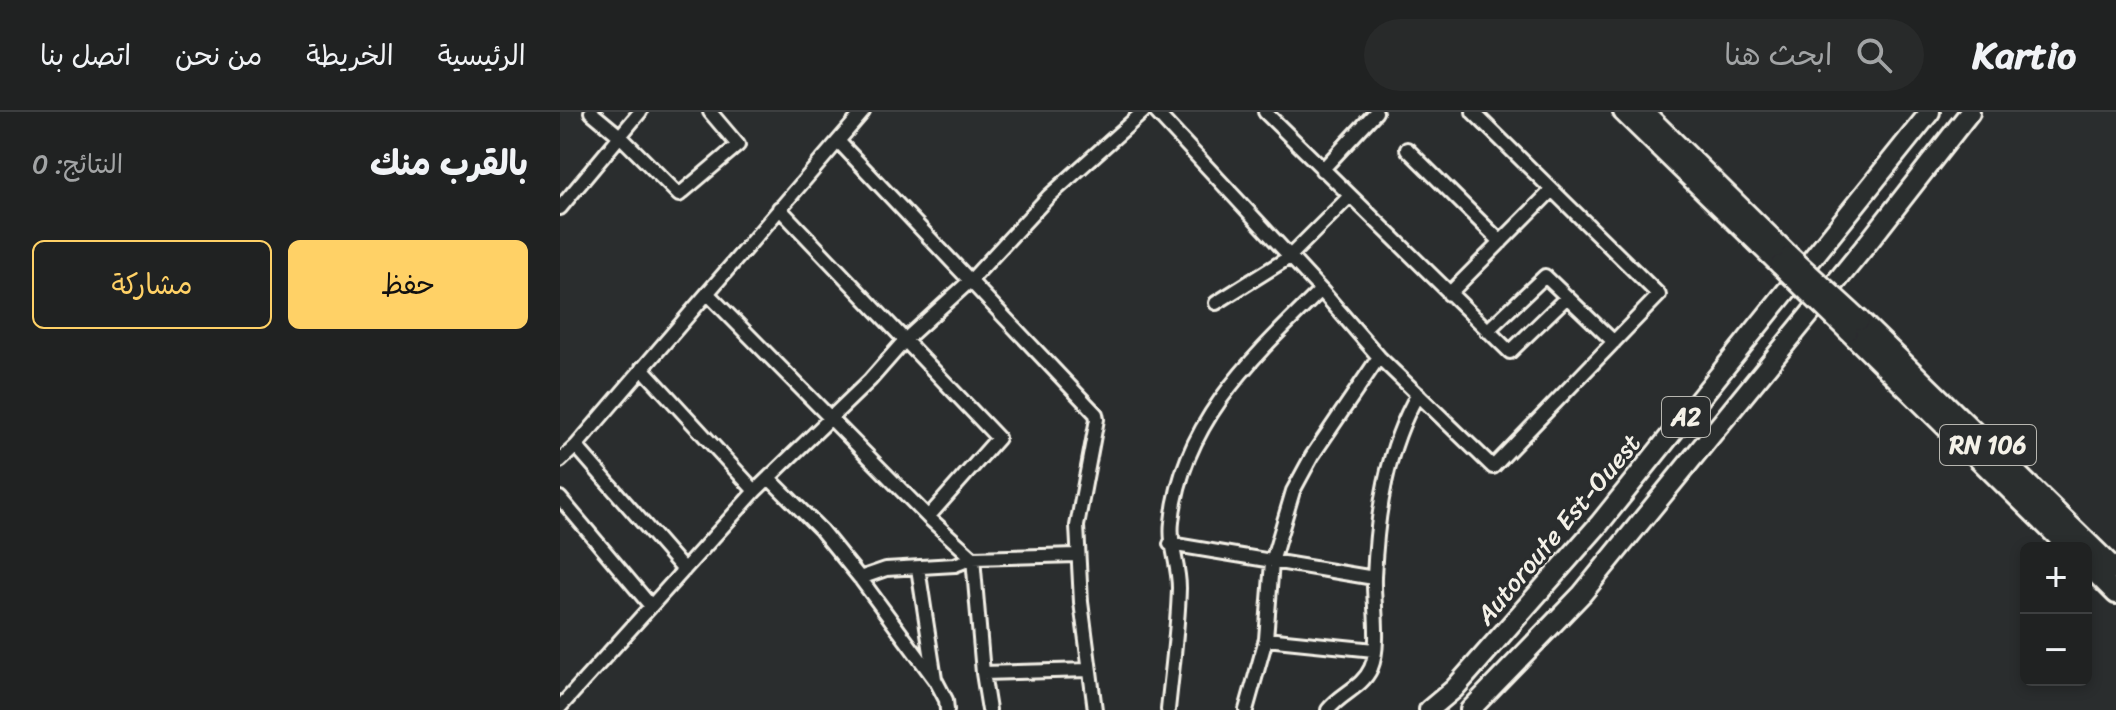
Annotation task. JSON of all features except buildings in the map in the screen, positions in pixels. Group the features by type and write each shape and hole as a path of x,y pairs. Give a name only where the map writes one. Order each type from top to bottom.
{"highway":[{"name":"RN 106","path":"1623,112 2116,570"},
{"name":"RN 106","path":"1644,112 1785,260"},
{"name":"Autoroute Est-Ouest","path":"1429,710 1454,689 1600,523 1930,112"},
{"name":"A2","path":"1470,710 1582,594 1867,244 1970,112"},
{"name":"RN 106","path":"1854,326 2063,542"},
{"path":"2092,570 2116,594"}],"street":[{"path":"591,112 679,195 738,145 710,112"},
{"path":"562,203 640,112"},
{"path":"560,461 863,112"},
{"path":"560,707 755,491 870,380 906,339 971,280 1048,197 1143,112"},
{"path":"1156,112 1379,357 1493,467 1659,295 1473,112"},
{"path":"1265,112 1510,352 1567,297"},
{"path":"1322,170 1368,115"},
{"path":"838,141 1096,414 1077,526 1077,555 1095,710"},
{"path":"1407,149 1501,242"},
{"path":"1449,294 1552,190"},
{"path":"1216,303 1288,258 1349,197"},
{"path":"779,208 998,438 928,517"},
{"path":"1487,331 1545,276 1614,342"},
{"path":"1168,710 1179,586 1176,553 1170,544 1175,497 1184,467 1204,425 1233,380 1321,290"},
{"path":"708,294 928,517 973,558 989,710"},
{"path":"1246,710 1266,639 1272,562 1293,491 1312,456 1379,357"},
{"path":"642,368 755,491"},
{"path":"1328,710 1360,685 1372,666 1376,621 1374,578 1387,469 1403,419 1418,394"},
{"path":"576,446 684,570"},
{"path":"769,478 821,530 860,578 936,681 946,700 947,710"},
{"path":"560,498 650,605"},
{"path":"1170,544 1374,578"},
{"path":"860,578 886,569 955,565 973,558 1077,555"},
{"path":"918,568 936,681"},
{"path":"1266,639 1374,650"},
{"path":"983,673 1089,670"}]}
